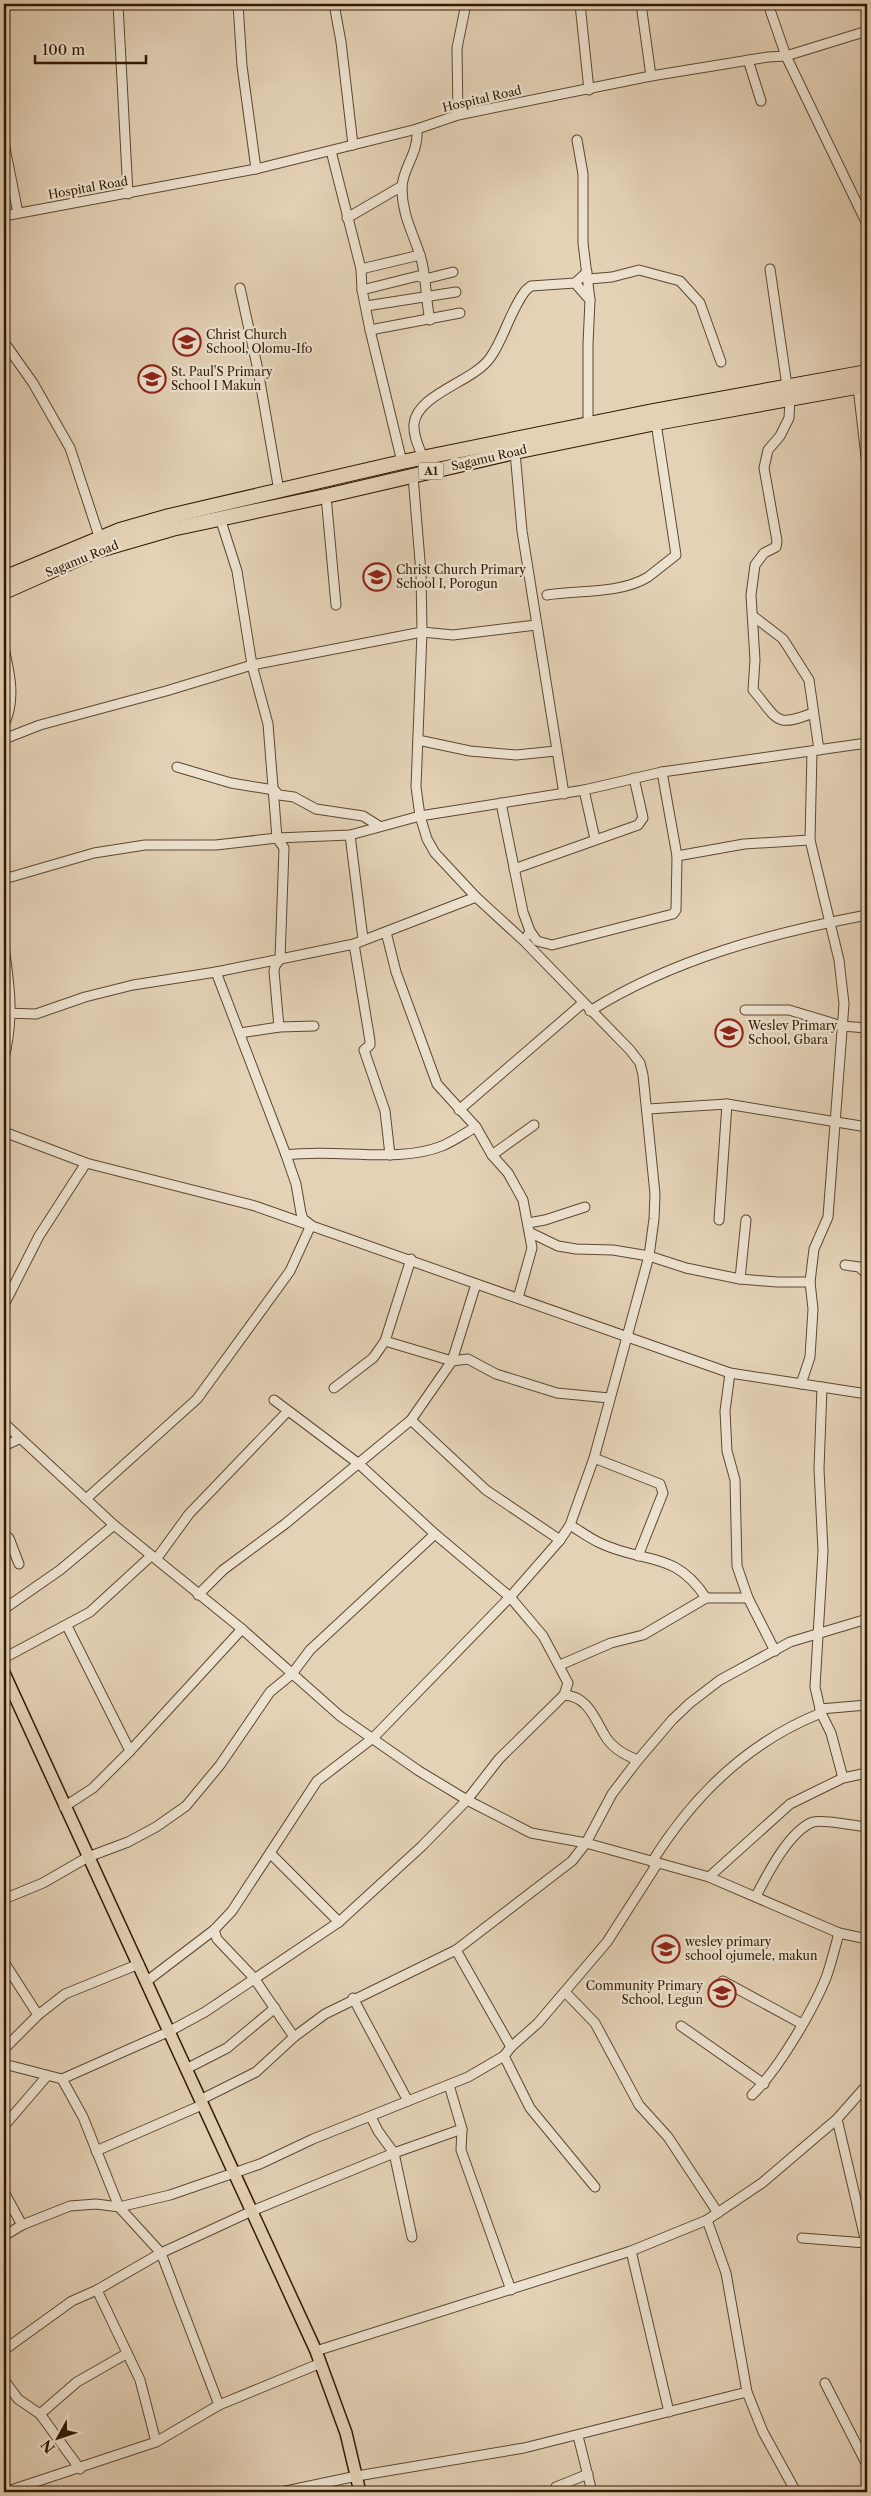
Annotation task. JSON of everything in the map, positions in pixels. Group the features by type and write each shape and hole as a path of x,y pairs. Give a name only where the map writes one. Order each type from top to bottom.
{"highway":[{"name":"Sagamu Road","path":"4,592 96,551 172,529 789,393 867,372"},
{"name":"Sagamu Road","path":"4,578 120,530 168,516 402,462 588,424 789,393 862,386"},
{"path":"461,450 465,464"}],"main road":[{"path":"4,1673 64,1807 147,1981 168,2032 316,2351 346,2433 360,2492"}],"street":[{"path":"118,4 128,194"},
{"path":"238,4 242,66 256,169"},
{"path":"334,4 341,42 353,145"},
{"path":"458,115 457,48 466,4"},
{"path":"580,4 589,90"},
{"path":"641,4 651,76"},
{"path":"768,4 786,56 867,224"},
{"name":"Hospital Road","path":"4,216 256,169 416,129 458,115 651,76 748,60 786,56 867,31"},
{"path":"748,60 761,101"},
{"path":"416,129 418,142 402,186 407,225 420,255 430,320"},
{"path":"577,140 583,174 583,243 590,300 588,424"},
{"path":"4,143 18,213"},
{"path":"331,151 361,269 362,290 370,330 402,462"},
{"path":"347,218 402,186"},
{"path":"361,269 420,255"},
{"path":"770,269 789,393 789,418 780,436 768,450 764,468 777,541 776,547 764,554 755,565 751,595 754,616 753,690 779,720 789,722 813,713"},
{"path":"423,458 414,434 414,423 420,410 435,396 478,371 490,358 526,290 531,286 575,283 588,275 612,277 639,270 680,281 700,303 708,319 721,362"},
{"path":"362,290 418,276 425,279 453,272"},
{"path":"575,283 590,300"},
{"path":"240,288 258,370 279,491"},
{"path":"366,306 456,292"},
{"path":"370,330 460,313"},
{"path":"4,342 33,383 70,448 100,539"},
{"path":"862,386 867,466"},
{"path":"547,595 599,590 630,584 646,578 676,555 656,423"},
{"path":"515,452 522,531 564,794"},
{"path":"147,1981 214,1930 232,1911 317,1781 373,1738 510,1597 560,1540 570,1525 594,1458 648,1256 655,1194 648,1109 640,1063 630,1050 524,941 476,897 435,853 427,839 420,816 416,787 422,632 421,573 413,476"},
{"path":"326,496 336,605"},
{"path":"220,518 237,571 252,664 268,724 277,838 284,848 279,936 280,959 274,971 279,1027"},
{"path":"754,616 783,639 809,680 815,751 810,840 840,968 844,1004 828,1217 814,1249 810,1282 814,1309 810,1357 801,1384"},
{"path":"4,739 40,725 166,691 252,664 422,632 453,634 492,632 536,625"},
{"path":"4,648 12,693 9,713 4,725"},
{"path":"418,740 470,751 516,755 556,750"},
{"path":"4,879 94,853 145,845 216,845 277,838 350,835 420,816 501,802 564,794 662,772 867,743"},
{"path":"177,767 231,783 274,790 279,795 294,797 316,809 363,816 379,826"},
{"path":"501,802 523,912 530,931 537,941 552,945 673,914 676,910 677,856 662,772"},
{"path":"514,869 595,839 633,828 641,822 643,818 634,778"},
{"path":"584,790 595,839"},
{"path":"350,835 363,939"},
{"path":"677,856 744,844 810,840"},
{"path":"8,1014 36,1014 85,997 133,985 216,972 354,944 476,897"},
{"path":"590,1011 623,990 687,963 769,936 867,915"},
{"path":"524,941 530,931"},
{"path":"386,932 396,972 437,1084 476,1127 492,1155 508,1173 523,1200 531,1233 532,1248 518,1298"},
{"path":"354,944 370,1041 370,1045 364,1050 385,1111 390,1155"},
{"path":"4,946 12,998 8,1014 4,1059"},
{"path":"216,972 286,1155 296,1184 301,1214 303,1219 311,1225"},
{"path":"459,1110 583,1003"},
{"path":"745,1010 789,1010 842,1026 867,1028"},
{"path":"240,1033 279,1027 314,1026"},
{"path":"648,1109 727,1104 867,1127"},
{"path":"719,1220 727,1104"},
{"path":"492,1155 534,1126"},
{"path":"286,1155 310,1152 390,1155 410,1153 442,1146 476,1127"},
{"path":"4,1132 86,1163 255,1206 411,1259 626,1338 730,1373 867,1394"},
{"path":"4,1305 39,1236 86,1163"},
{"path":"528,1222 545,1220 585,1207"},
{"path":"740,1278 742,1240 746,1220"},
{"path":"86,1500 196,1399 290,1272 311,1225"},
{"path":"531,1233 558,1246 576,1250 614,1250 648,1256 686,1268 740,1278 777,1282 810,1282"},
{"path":"334,1388 374,1358 385,1340 411,1259"},
{"path":"845,1265 859,1267 867,1274"},
{"path":"198,1595 222,1570 285,1524 412,1420 452,1361 476,1284"},
{"path":"385,1340 452,1361 468,1359 496,1374 557,1393 609,1398"},
{"path":"730,1373 725,1411 727,1451 735,1480 737,1566 748,1598 775,1650"},
{"path":"822,1387 819,1469 823,1552 815,1687 820,1711 831,1733 843,1778"},
{"path":"4,2064 62,2079 168,2032 204,2012 339,1922 422,1846 467,1800 499,1760 564,1695 568,1683 560,1665 543,1636 510,1597 435,1534 359,1464 287,1412 274,1400"},
{"path":"4,1658 90,1612 154,1557 189,1514 287,1412"},
{"path":"412,1420 486,1490 560,1540"},
{"path":"4,1423 114,1525 242,1629 340,1716 419,1771 467,1800 531,1833 586,1844 709,1877 839,1933 867,1939"},
{"path":"4,1446 20,1439"},
{"path":"594,1458 660,1484 663,1494 638,1556"},
{"path":"4,1609 60,1570 114,1525"},
{"path":"570,1525 600,1543 638,1556 666,1562 682,1570 697,1585 706,1598"},
{"path":"4,1899 43,1883 88,1857 128,1842 156,1827 186,1806 220,1765 270,1692 292,1674 310,1650 435,1534"},
{"path":"4,1535 9,1538 19,1564"},
{"path":"560,1665 611,1643 644,1634 706,1598 748,1598"},
{"path":"96,2151 201,2103 256,2072 294,2037 325,2014 353,1998 456,1950 572,1861 586,1844 612,1794 672,1720 690,1703 720,1680 790,1642 867,1619"},
{"path":"67,1626 130,1750"},
{"path":"64,1807 93,1788 242,1629"},
{"path":"564,1695 580,1698 598,1719 604,1735 623,1754 638,1760"},
{"path":"4,2236 22,2225 70,2206 96,2204 119,2206 170,2195 260,2164 312,2139 450,2085 504,2056 511,2047 538,2023 607,1942 671,1832 733,1766 772,1736 820,1711 867,1705"},
{"path":"709,1877 790,1804 843,1778 867,1773"},
{"path":"756,1896 780,1856 799,1830 818,1822 867,1828"},
{"path":"271,1854 339,1922"},
{"path":"214,1930 217,1939 254,1978 294,2037"},
{"path":"752,2095 764,2084 802,2024 826,1978 839,1933"},
{"path":"456,1950 511,2047"},
{"path":"4,1962 38,2015"},
{"path":"4,2049 38,2015 65,1994 139,1964"},
{"path":"723,1982 802,2024"},
{"path":"565,1992 595,2022 639,2105 668,2137 718,2213"},
{"path":"353,1998 408,2101"},
{"path":"186,2069 227,2048 275,2008"},
{"path":"681,2026 764,2084"},
{"path":"504,2056 530,2108 595,2186"},
{"path":"4,2126 47,2076"},
{"path":"62,2079 83,2117 119,2206 161,2252 219,2406"},
{"path":"450,2085 462,2129 461,2150 511,2290"},
{"path":"316,2351 631,2251 707,2220 762,2183 837,2119 867,2085"},
{"path":"371,2116 378,2131 394,2153 412,2237"},
{"path":"802,2238 867,2245 837,2119"},
{"path":"4,2350 72,2301 97,2290 161,2252 252,2211 284,2200 394,2153 462,2129"},
{"path":"4,2192 22,2225"},
{"path":"707,2220 726,2274 746,2392 763,2432 796,2492"},
{"path":"631,2251 669,2412"},
{"path":"97,2290 140,2380 156,2442"},
{"path":"40,2414 77,2382 126,2354"},
{"path":"5,2492 80,2469 156,2442 219,2406 320,2363"},
{"path":"4,2380 18,2400 40,2414 80,2469"},
{"path":"825,2382 867,2465"},
{"path":"281,2492 357,2476 524,2448 578,2436 746,2392"},
{"path":"578,2436 592,2492"},
{"path":"556,2492 556,2487 588,2474"}],"place":[{"name":"Christ Church School, Olomu-Ifo","path":"187,342"},
{"name":"St. Paul'S Primary School I Makun","path":"152,379"},
{"name":"Christ Church Primary School I, Porogun","path":"377,577"},
{"name":"Wesley Primary School, Gbara","path":"729,1033"},
{"name":"wesley primary school ojumele, makun","path":"666,1949"},
{"name":"Community Primary School, Legun","path":"722,1993"}]}
